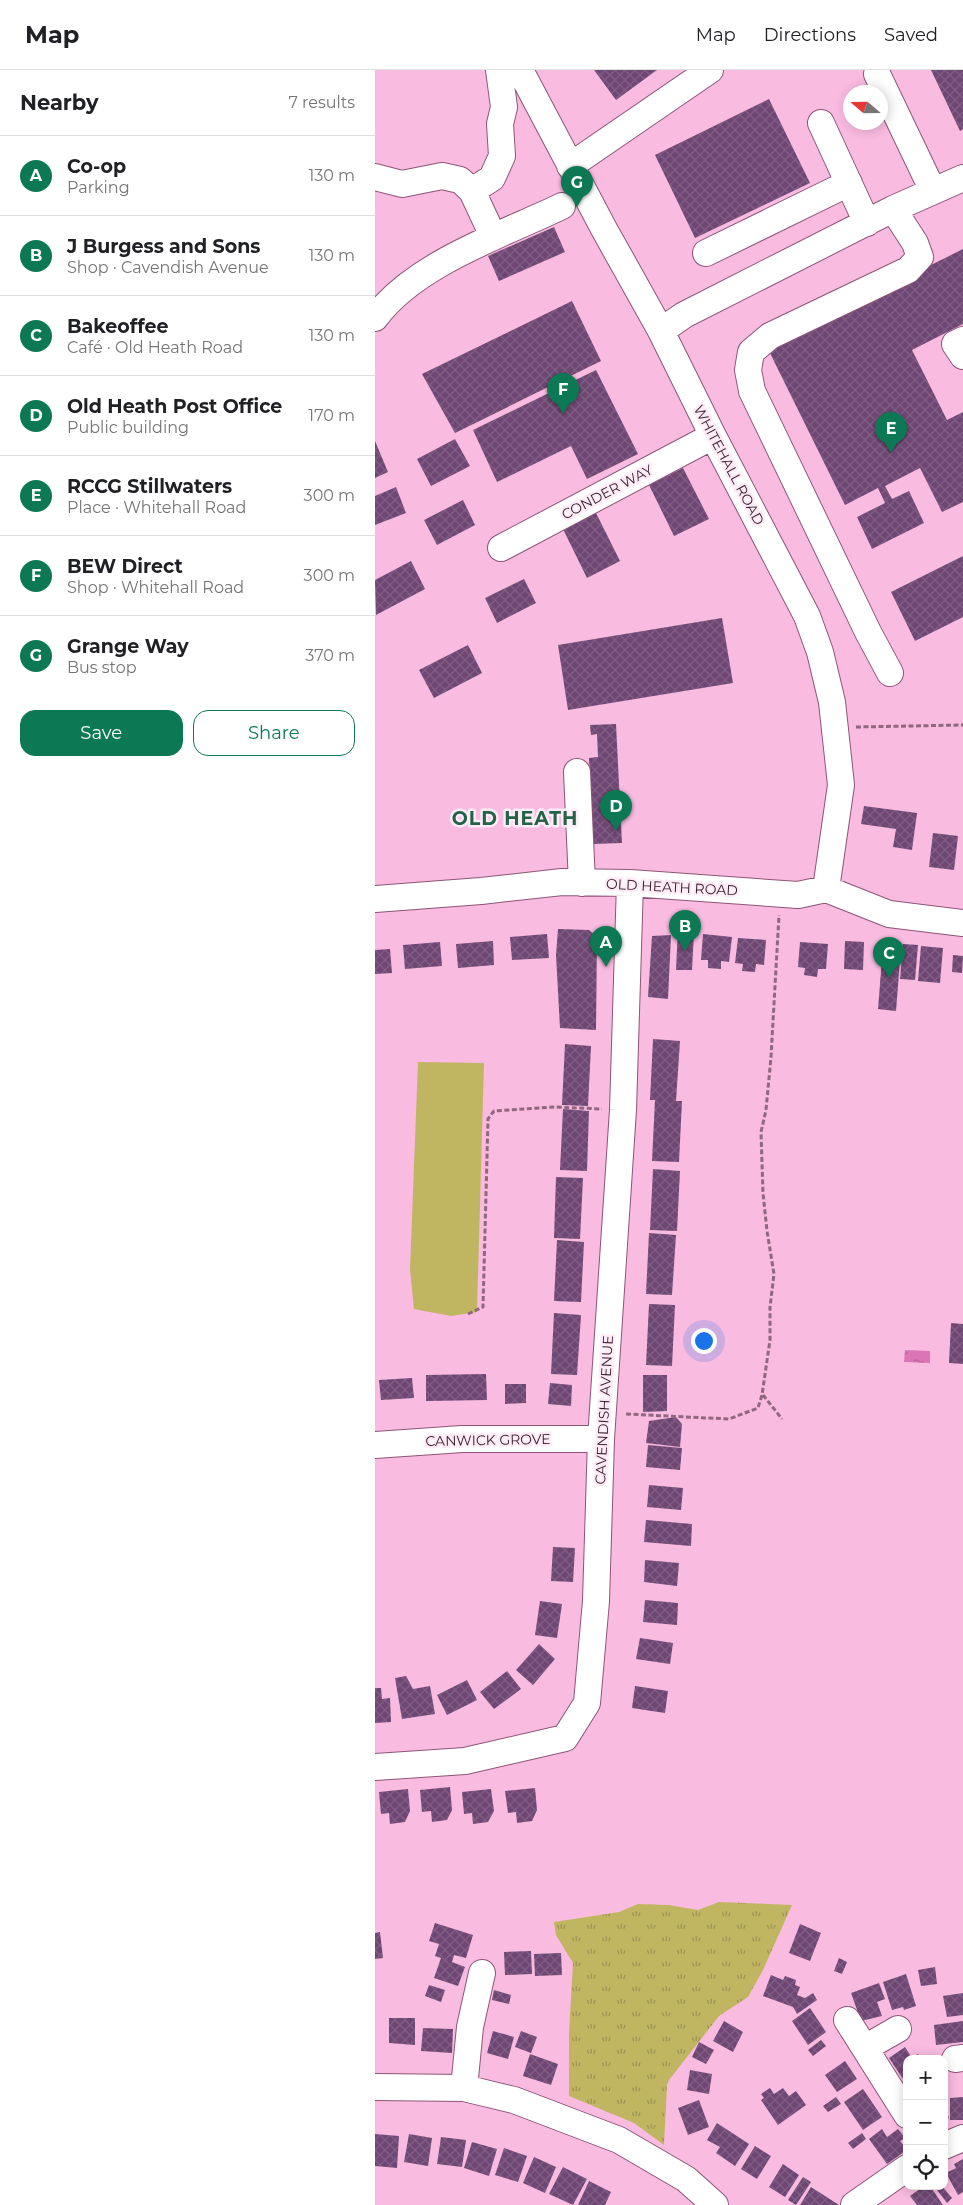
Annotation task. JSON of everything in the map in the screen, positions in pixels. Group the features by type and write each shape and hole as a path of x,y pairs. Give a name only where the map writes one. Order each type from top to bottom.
{"street":[{"path":"472,191 492,178 502,156 500,124 505,107 499,70"},
{"name":"WHITEHALL ROAD","path":"520,70 570,166 661,330 713,436 807,616 822,660 832,702 841,785 826,888"},
{"path":"570,166 710,70"},
{"path":"877,74 933,191"},
{"path":"821,123 867,223"},
{"path":"375,177 402,184 441,176 460,180 472,191 493,236"},
{"path":"661,330 684,316 893,209 963,178"},
{"path":"706,253 849,184"},
{"path":"375,318 381,310 414,280 493,236 562,206"},
{"path":"890,673 773,437 752,391 748,370 751,352 770,336 908,270 920,257 915,243 893,209"},
{"path":"963,340 955,344 963,356"},
{"name":"CONDER WAY","path":"501,548 713,436"},
{"path":"577,772 582,883"},
{"name":"OLD HEATH ROAD","path":"375,899 481,891 562,882 630,883 798,895 826,888"},
{"name":"CAVENDISH AVENUE","path":"375,1767 465,1760 565,1738 587,1702 597,1601 601,1440 623,1110 630,883"},
{"path":"826,888 889,914 963,923"},
{"name":"CANWICK GROVE","path":"375,1445 461,1439 601,1440"},
{"path":"464,2088 484,2009 482,1973"},
{"path":"847,2020 903,2109"},
{"path":"865,2048 898,2029"},
{"path":"375,2087 464,2088 514,2100 619,2140 685,2179 715,2205"},
{"path":"946,2145 963,2138"},
{"path":"853,2205 903,2171"}],"path":[{"path":"834,727 963,725"},
{"path":"603,1409 621,1414 729,1419 758,1408 763,1395 770,1340 770,1307 775,1274 763,1193 761,1132 766,1110 771,1057 771,1017 781,894"},
{"path":"468,1314 483,1307 488,1119 494,1111 554,1107 623,1110"},
{"path":"763,1395 782,1419"}],"green space":[{"path":"418,1062 484,1063 477,1312 451,1316 414,1309 410,1269"},
{"path":"719,1902 792,1905 763,1970 748,1997 719,2016 669,2080 667,2085 664,2145 634,2123 569,2096 569,2033 573,1963 556,1935 554,1922 619,1912 638,1904 669,1905 698,1910"}],"water":[{"path":"905,1350 930,1351 930,1363 904,1362"}],"building":[{"path":"594,70 657,70 616,100"},
{"path":"931,70 963,70 963,129 960,131"},
{"path":"769,99 810,183 695,238 655,155"},
{"path":"554,227 565,252 499,281 488,256"},
{"path":"963,249 963,324 912,350 947,420 963,412 963,502 942,512 920,468 885,486 892,499 909,491 924,523 872,549 857,517 885,503 878,488 845,505 767,347"},
{"path":"572,301 601,361 455,433 422,374"},
{"path":"596,370 638,454 587,479 571,446 497,482 473,430"},
{"path":"455,439 470,466 431,486 417,459"},
{"path":"375,441 388,472 375,478"},
{"path":"683,468 709,519 674,536 649,485"},
{"path":"396,487 406,513 375,525 375,496"},
{"path":"463,500 475,525 437,545 424,520"},
{"path":"595,511 620,561 587,578 562,527"},
{"path":"963,556 963,617 915,641 891,592"},
{"path":"411,561 425,589 376,615 375,580"},
{"path":"524,579 536,603 497,623 485,598"},
{"path":"722,618 733,683 568,710 558,645"},
{"path":"468,645 482,673 434,698 419,670"},
{"path":"616,724 622,843 593,844 589,758 598,757 597,734 591,735 590,725"},
{"path":"864,806 917,813 912,850 893,847 896,829 861,824"},
{"path":"933,833 958,836 954,870 929,867"},
{"path":"678,928 694,933 692,970 676,970"},
{"path":"558,929 589,930 597,937 596,1030 560,1028 556,955"},
{"path":"547,934 549,958 512,960 510,937"},
{"path":"703,934 732,937 729,962 721,961 721,969 708,968 708,960 701,960"},
{"path":"671,935 668,999 648,997 652,936"},
{"path":"738,938 766,940 764,965 756,964 755,972 742,971 743,964 735,963"},
{"path":"493,941 494,965 458,968 456,944"},
{"path":"845,941 864,942 863,970 844,969"},
{"path":"440,942 442,966 405,969 403,945"},
{"path":"800,942 828,944 826,969 818,969 817,977 804,975 805,968 798,967"},
{"path":"903,944 918,945 915,980 900,979"},
{"path":"883,946 901,948 896,1011 878,1009"},
{"path":"921,946 943,948 940,983 918,981"},
{"path":"390,949 392,973 375,974 375,950"},
{"path":"953,955 963,956 962,973 952,972"},
{"path":"653,1039 680,1041 676,1101 682,1101 679,1162 652,1161 655,1100 650,1100"},
{"path":"565,1044 591,1046 588,1106 562,1105"},
{"path":"563,1109 589,1111 587,1171 560,1170"},
{"path":"653,1169 680,1171 677,1231 650,1230"},
{"path":"556,1177 583,1178 580,1239 554,1238"},
{"path":"649,1233 676,1235 672,1295 646,1294"},
{"path":"557,1240 584,1242 581,1302 554,1301"},
{"path":"649,1304 675,1305 672,1366 646,1365"},
{"path":"554,1313 581,1315 577,1375 551,1374"},
{"path":"951,1323 963,1324 963,1364 949,1363"},
{"path":"486,1374 487,1400 426,1401 426,1375"},
{"path":"643,1375 667,1375 667,1411 643,1412"},
{"path":"412,1378 414,1398 381,1400 379,1380"},
{"path":"550,1383 572,1385 571,1406 548,1404"},
{"path":"505,1384 526,1384 526,1403 505,1404"},
{"path":"676,1417 682,1424 680,1447 646,1443 649,1421"},
{"path":"648,1445 682,1448 680,1470 646,1467"},
{"path":"649,1485 683,1488 681,1510 647,1507"},
{"path":"646,1520 692,1524 691,1546 644,1542"},
{"path":"553,1547 575,1548 573,1582 551,1581"},
{"path":"645,1560 679,1563 677,1586 644,1582"},
{"path":"645,1600 678,1603 677,1625 643,1622"},
{"path":"540,1601 562,1604 557,1638 535,1635"},
{"path":"640,1638 673,1643 670,1664 636,1659"},
{"path":"539,1644 555,1659 533,1685 516,1670"},
{"path":"507,1671 521,1689 494,1709 480,1692"},
{"path":"406,1676 413,1689 430,1686 435,1714 402,1719 395,1678"},
{"path":"467,1680 477,1700 447,1715 437,1695"},
{"path":"635,1686 668,1691 665,1713 632,1708"},
{"path":"375,1688 381,1688 382,1699 390,1698 391,1722 375,1723"},
{"path":"450,1787 452,1810 447,1820 432,1822 431,1811 422,1812 420,1790"},
{"path":"535,1788 537,1810 532,1821 517,1823 516,1812 508,1813 505,1791"},
{"path":"408,1789 410,1811 405,1822 390,1824 389,1813 381,1814 379,1792"},
{"path":"491,1789 494,1811 488,1822 473,1824 472,1813 464,1814 462,1792"},
{"path":"435,1923 473,1935 466,1958 454,1955 452,1962 465,1967 458,1986 434,1978 441,1958 435,1956 439,1944 429,1941"},
{"path":"800,1924 821,1933 810,1961 789,1953"},
{"path":"380,1932 383,1958 375,1959 375,1933"},
{"path":"531,1951 532,1974 505,1975 504,1952"},
{"path":"561,1953 562,1975 535,1976 534,1954"},
{"path":"839,1958 847,1962 842,1974 834,1971"},
{"path":"935,1967 937,1984 921,1986 918,1970"},
{"path":"906,1974 916,2006 904,2010 903,2007 892,2010 883,1982"},
{"path":"771,1975 783,1980 785,1976 796,1980 795,1985 800,1987 797,1995 805,1998 813,1993 817,2000 797,2014 793,2007 763,1996"},
{"path":"879,1983 885,1999 877,2002 882,2016 861,2021 851,1993"},
{"path":"429,1985 445,1990 441,2002 425,1996"},
{"path":"494,1990 511,1995 509,2004 492,2000"},
{"path":"963,1993 963,2015 947,2017 943,1996"},
{"path":"810,2008 826,2032 808,2045 792,2021"},
{"path":"389,2018 415,2018 415,2045 389,2043"},
{"path":"724,2021 743,2032 733,2052 713,2041"},
{"path":"963,2021 963,2042 936,2045 934,2025"},
{"path":"423,2028 453,2029 452,2053 421,2051"},
{"path":"493,2031 514,2037 508,2059 487,2053"},
{"path":"521,2031 537,2037 531,2053 515,2047"},
{"path":"821,2040 826,2046 813,2056 808,2050"},
{"path":"699,2042 714,2050 706,2064 692,2057"},
{"path":"905,2047 910,2055 903,2055 903,2079 889,2058"},
{"path":"530,2054 558,2064 551,2085 523,2076"},
{"path":"845,2061 857,2079 837,2092 825,2075"},
{"path":"690,2070 712,2074 709,2094 687,2090"},
{"path":"770,2088 774,2094 783,2088 789,2096 796,2091 806,2105 778,2125 761,2100 764,2098 761,2094"},
{"path":"863,2089 882,2117 863,2130 844,2102"},
{"path":"836,2097 841,2104 828,2112 823,2106"},
{"path":"963,2097 963,2120 950,2120 950,2098"},
{"path":"699,2100 709,2127 688,2135 678,2108"},
{"path":"717,2123 749,2144 735,2166 716,2153 720,2147 707,2140"},
{"path":"882,2129 887,2137 898,2129 903,2135 903,2139 900,2141 903,2145 903,2153 887,2164 869,2139"},
{"path":"862,2133 866,2139 853,2149 848,2143"},
{"path":"375,2134 399,2136 397,2168 375,2166"},
{"path":"409,2134 432,2138 428,2166 404,2162"},
{"path":"441,2137 466,2140 462,2167 437,2164"},
{"path":"472,2142 497,2149 489,2176 464,2168"},
{"path":"755,2146 771,2156 757,2179 741,2169"},
{"path":"504,2148 527,2156 518,2182 495,2175"},
{"path":"534,2157 556,2167 545,2193 523,2183"},
{"path":"963,2159 963,2192 958,2195 948,2177 948,2172 956,2168 954,2164"},
{"path":"783,2164 799,2175 785,2197 769,2187"},
{"path":"563,2167 587,2179 573,2205 549,2194"},
{"path":"803,2177 811,2182 796,2205 788,2200"},
{"path":"589,2181 611,2192 605,2205 578,2205"},
{"path":"811,2187 839,2205 800,2205"},
{"path":"918,2190 933,2190 943,2205 917,2205 910,2196"},
{"path":"937,2190 945,2190 952,2198 947,2203"}],"place":[{"name":"Grange Way","path":"577,207"},
{"name":"BEW Direct","path":"563,414"},
{"name":"RCCG Stillwaters","path":"891,453"},
{"name":"Old Heath Post Office","path":"616,831"},
{"name":"J Burgess and Sons","path":"685,951"},
{"name":"Co-op","path":"606,967"},
{"name":"Bakeoffee","path":"889,978"}],"district":[{"name":"OLD HEATH","path":"515,818"}]}
